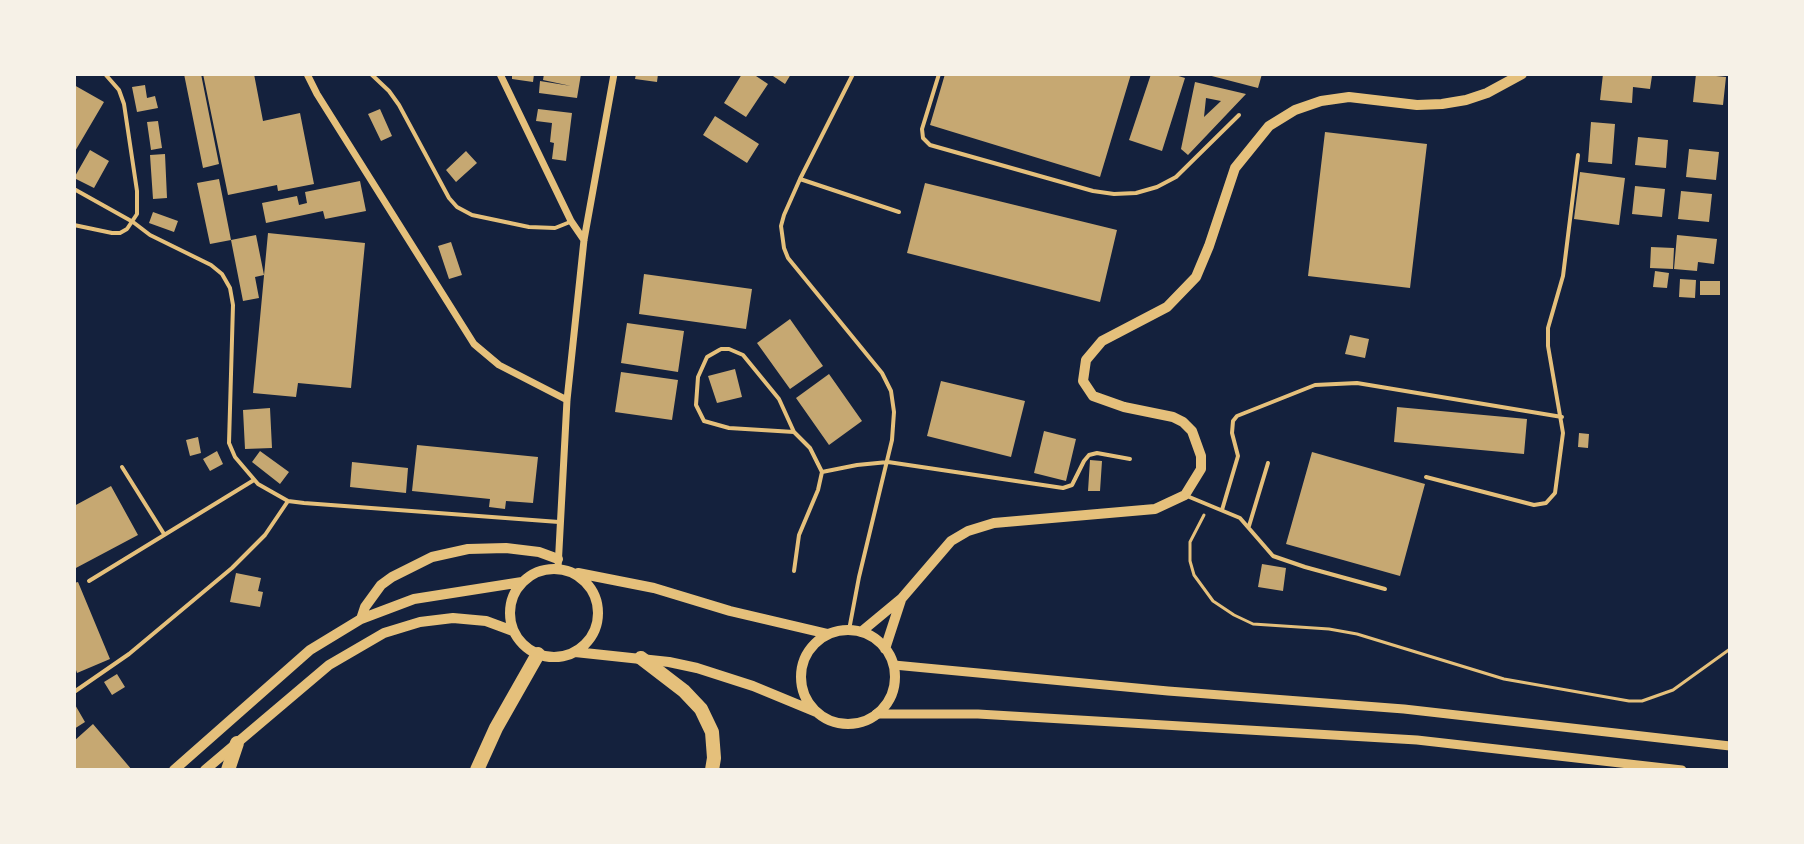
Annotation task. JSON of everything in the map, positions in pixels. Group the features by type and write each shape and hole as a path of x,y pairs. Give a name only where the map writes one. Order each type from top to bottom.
{"highway":[{"path":"477,770 496,728 538,654"},
{"path":"641,658 684,691 701,709 712,732 712,770"},
{"path":"228,770 237,743"}],"main road":[{"path":"861,632 902,598 951,541 968,531 994,523 1155,509 1185,495 1201,469 1201,456 1192,431 1173,417 1124,407 1093,396 1083,381 1083,372 1093,349 1167,307 1196,277 1235,168 1269,126 1295,110 1321,101 1349,97 1417,105 1466,100 1487,93 1522,74"},
{"path":"361,619 365,607 381,585 432,557 468,549 506,548 539,552 574,573 595,596 598,618 591,638 575,652"},
{"path":"558,564 538,571 522,582 515,590 509,610 513,631 525,647 538,654 554,657 575,652 669,662 726,676 827,719 847,724 876,714 893,688 894,665 885,649 861,632 849,630 828,634 743,615 640,585 574,573"},
{"path":"174,770 310,650 361,619 414,599 522,582"},
{"path":"885,649 902,598"},
{"path":"205,770 329,665 384,633 433,619 453,618 486,621 513,631"},
{"path":"818,713 805,697 801,676 812,647 828,634"}],"street":[{"path":"307,74 469,337 499,365 567,400"},
{"path":"500,74 571,221 584,240"},
{"path":"558,564 567,400 584,240 614,74"},
{"path":"894,665 1404,709 1730,746"},
{"path":"876,714 978,714 1417,740 1682,770"}],"lane":[{"path":"74,225 120,233 137,214 137,191 124,104 119,90 105,74"},
{"path":"371,74 399,105 449,198 457,207 472,215 544,229 571,221"},
{"path":"849,630 888,462 894,412 891,391 882,373 795,268 784,248 781,226 800,179 853,74"},
{"path":"939,74 922,129 923,138 930,145 1093,191 1114,194 1136,193 1176,177 1239,115"},
{"path":"1426,477 1534,505 1546,503 1552,498 1562,457 1562,417 1548,338 1549,320 1563,276 1578,155"},
{"path":"800,179 899,212"},
{"path":"74,189 222,274 230,288 233,305 229,443 235,457 254,480 288,501 559,522"},
{"path":"794,432 729,428 704,421 696,405 696,393 698,377 707,357 721,349 743,355 779,399 794,432 810,448 822,472 818,490 799,535 794,571"},
{"path":"1222,510 1238,456 1232,433 1233,421 1237,416 1315,385 1357,383 1562,417"},
{"path":"822,472 888,462 1063,488 1072,485 1089,455 1097,453 1130,459"},
{"path":"1249,526 1268,463"},
{"path":"122,467 164,534"},
{"path":"89,581 254,480"},
{"path":"1185,495 1240,518 1273,556 1385,589"},
{"path":"74,692 129,654 232,568 265,535 288,501"}],"path":[{"path":"1210,505 1190,542 1192,568 1213,601 1253,624 1357,634 1504,679 1629,701 1642,701 1673,690 1730,649"}],"building":[{"path":"184,74 201,74 219,164 203,168"},
{"path":"203,74 254,74 263,121 300,113 314,184 278,191 277,185 228,195"},
{"path":"512,74 534,74 533,82 512,79"},
{"path":"544,74 581,74 577,98 539,93 540,81 571,86 543,80"},
{"path":"636,74 658,74 657,82 635,79"},
{"path":"742,74 753,74 768,84 746,117 724,103"},
{"path":"770,74 791,74 785,84"},
{"path":"945,74 1131,74 1100,177 930,125"},
{"path":"1151,74 1172,74 1185,78 1162,151 1129,140"},
{"path":"1204,74 1262,74 1258,88"},
{"path":"1603,74 1652,76 1650,89 1633,87 1632,103 1600,100"},
{"path":"1696,74 1726,77 1723,105 1693,102"},
{"path":"1195,82 1246,94 1188,155 1181,149","holes":["1206,98 1221,101 1204,117"]},
{"path":"74,85 104,102 74,153"},
{"path":"145,85 147,98 155,96 158,108 137,112 132,87"},
{"path":"380,109 392,136 381,141 368,114"},
{"path":"538,109 572,113 566,161 552,159 552,123 536,121"},
{"path":"715,116 759,144 747,163 703,135"},
{"path":"158,121 162,148 151,150 147,122"},
{"path":"1591,122 1615,124 1612,164 1588,162"},
{"path":"1325,132 1427,144 1410,288 1308,276"},
{"path":"1638,137 1668,140 1666,168 1635,165"},
{"path":"1689,149 1719,152 1716,180 1686,177"},
{"path":"90,150 109,161 94,188 74,178"},
{"path":"466,151 477,163 456,182 446,170"},
{"path":"165,154 167,198 153,199 150,155"},
{"path":"1580,172 1625,178 1619,225 1574,219"},
{"path":"219,179 231,240 210,244 197,183"},
{"path":"360,181 366,211 325,219 323,211 266,223 262,203 297,196 299,205 307,203 305,192"},
{"path":"925,183 1117,230 1100,302 907,253"},
{"path":"1635,186 1665,189 1662,217 1632,214"},
{"path":"1681,191 1712,194 1709,222 1678,219"},
{"path":"153,212 178,221 174,232 149,223"},
{"path":"268,233 365,243 351,388 298,383 296,397 253,393"},
{"path":"256,235 264,275 255,277 259,298 243,301 231,240"},
{"path":"1677,235 1717,239 1714,264 1698,262 1697,271 1674,269"},
{"path":"451,242 462,275 449,279 438,246"},
{"path":"1651,247 1674,248 1673,269 1650,268"},
{"path":"1655,271 1669,273 1667,288 1653,287"},
{"path":"644,274 752,289 746,329 639,314"},
{"path":"1680,279 1696,280 1695,298 1679,297"},
{"path":"1700,281 1720,281 1720,295 1700,295"},
{"path":"790,319 823,366 790,389 757,343"},
{"path":"627,323 684,331 678,372 621,363"},
{"path":"1350,335 1369,339 1365,358 1345,354"},
{"path":"735,369 742,397 717,403 708,376"},
{"path":"621,372 678,380 672,420 615,412"},
{"path":"829,374 862,421 829,445 796,398"},
{"path":"941,381 1025,401 1011,457 927,436"},
{"path":"1397,407 1527,419 1524,454 1394,442"},
{"path":"270,408 272,448 245,449 243,410"},
{"path":"1044,431 1076,439 1066,481 1034,473"},
{"path":"1579,433 1589,434 1588,448 1578,447"},
{"path":"198,437 201,453 190,456 186,440"},
{"path":"417,445 538,457 533,503 506,501 505,509 489,507 490,499 412,491"},
{"path":"217,451 223,464 210,471 203,459"},
{"path":"260,451 289,472 280,484 252,462"},
{"path":"1312,452 1425,484 1400,576 1286,544"},
{"path":"1090,460 1102,461 1100,491 1088,491"},
{"path":"352,462 408,468 406,493 350,487"},
{"path":"111,486 138,535 74,569 74,506"},
{"path":"1262,564 1286,568 1283,591 1258,587"},
{"path":"236,573 261,578 258,591 263,592 260,607 230,602"},
{"path":"78,582 110,659 77,673 74,664 74,583"},
{"path":"117,674 125,687 112,695 104,682"},
{"path":"74,703 85,722 74,729"},
{"path":"93,724 132,770 74,770 74,741"}]}
